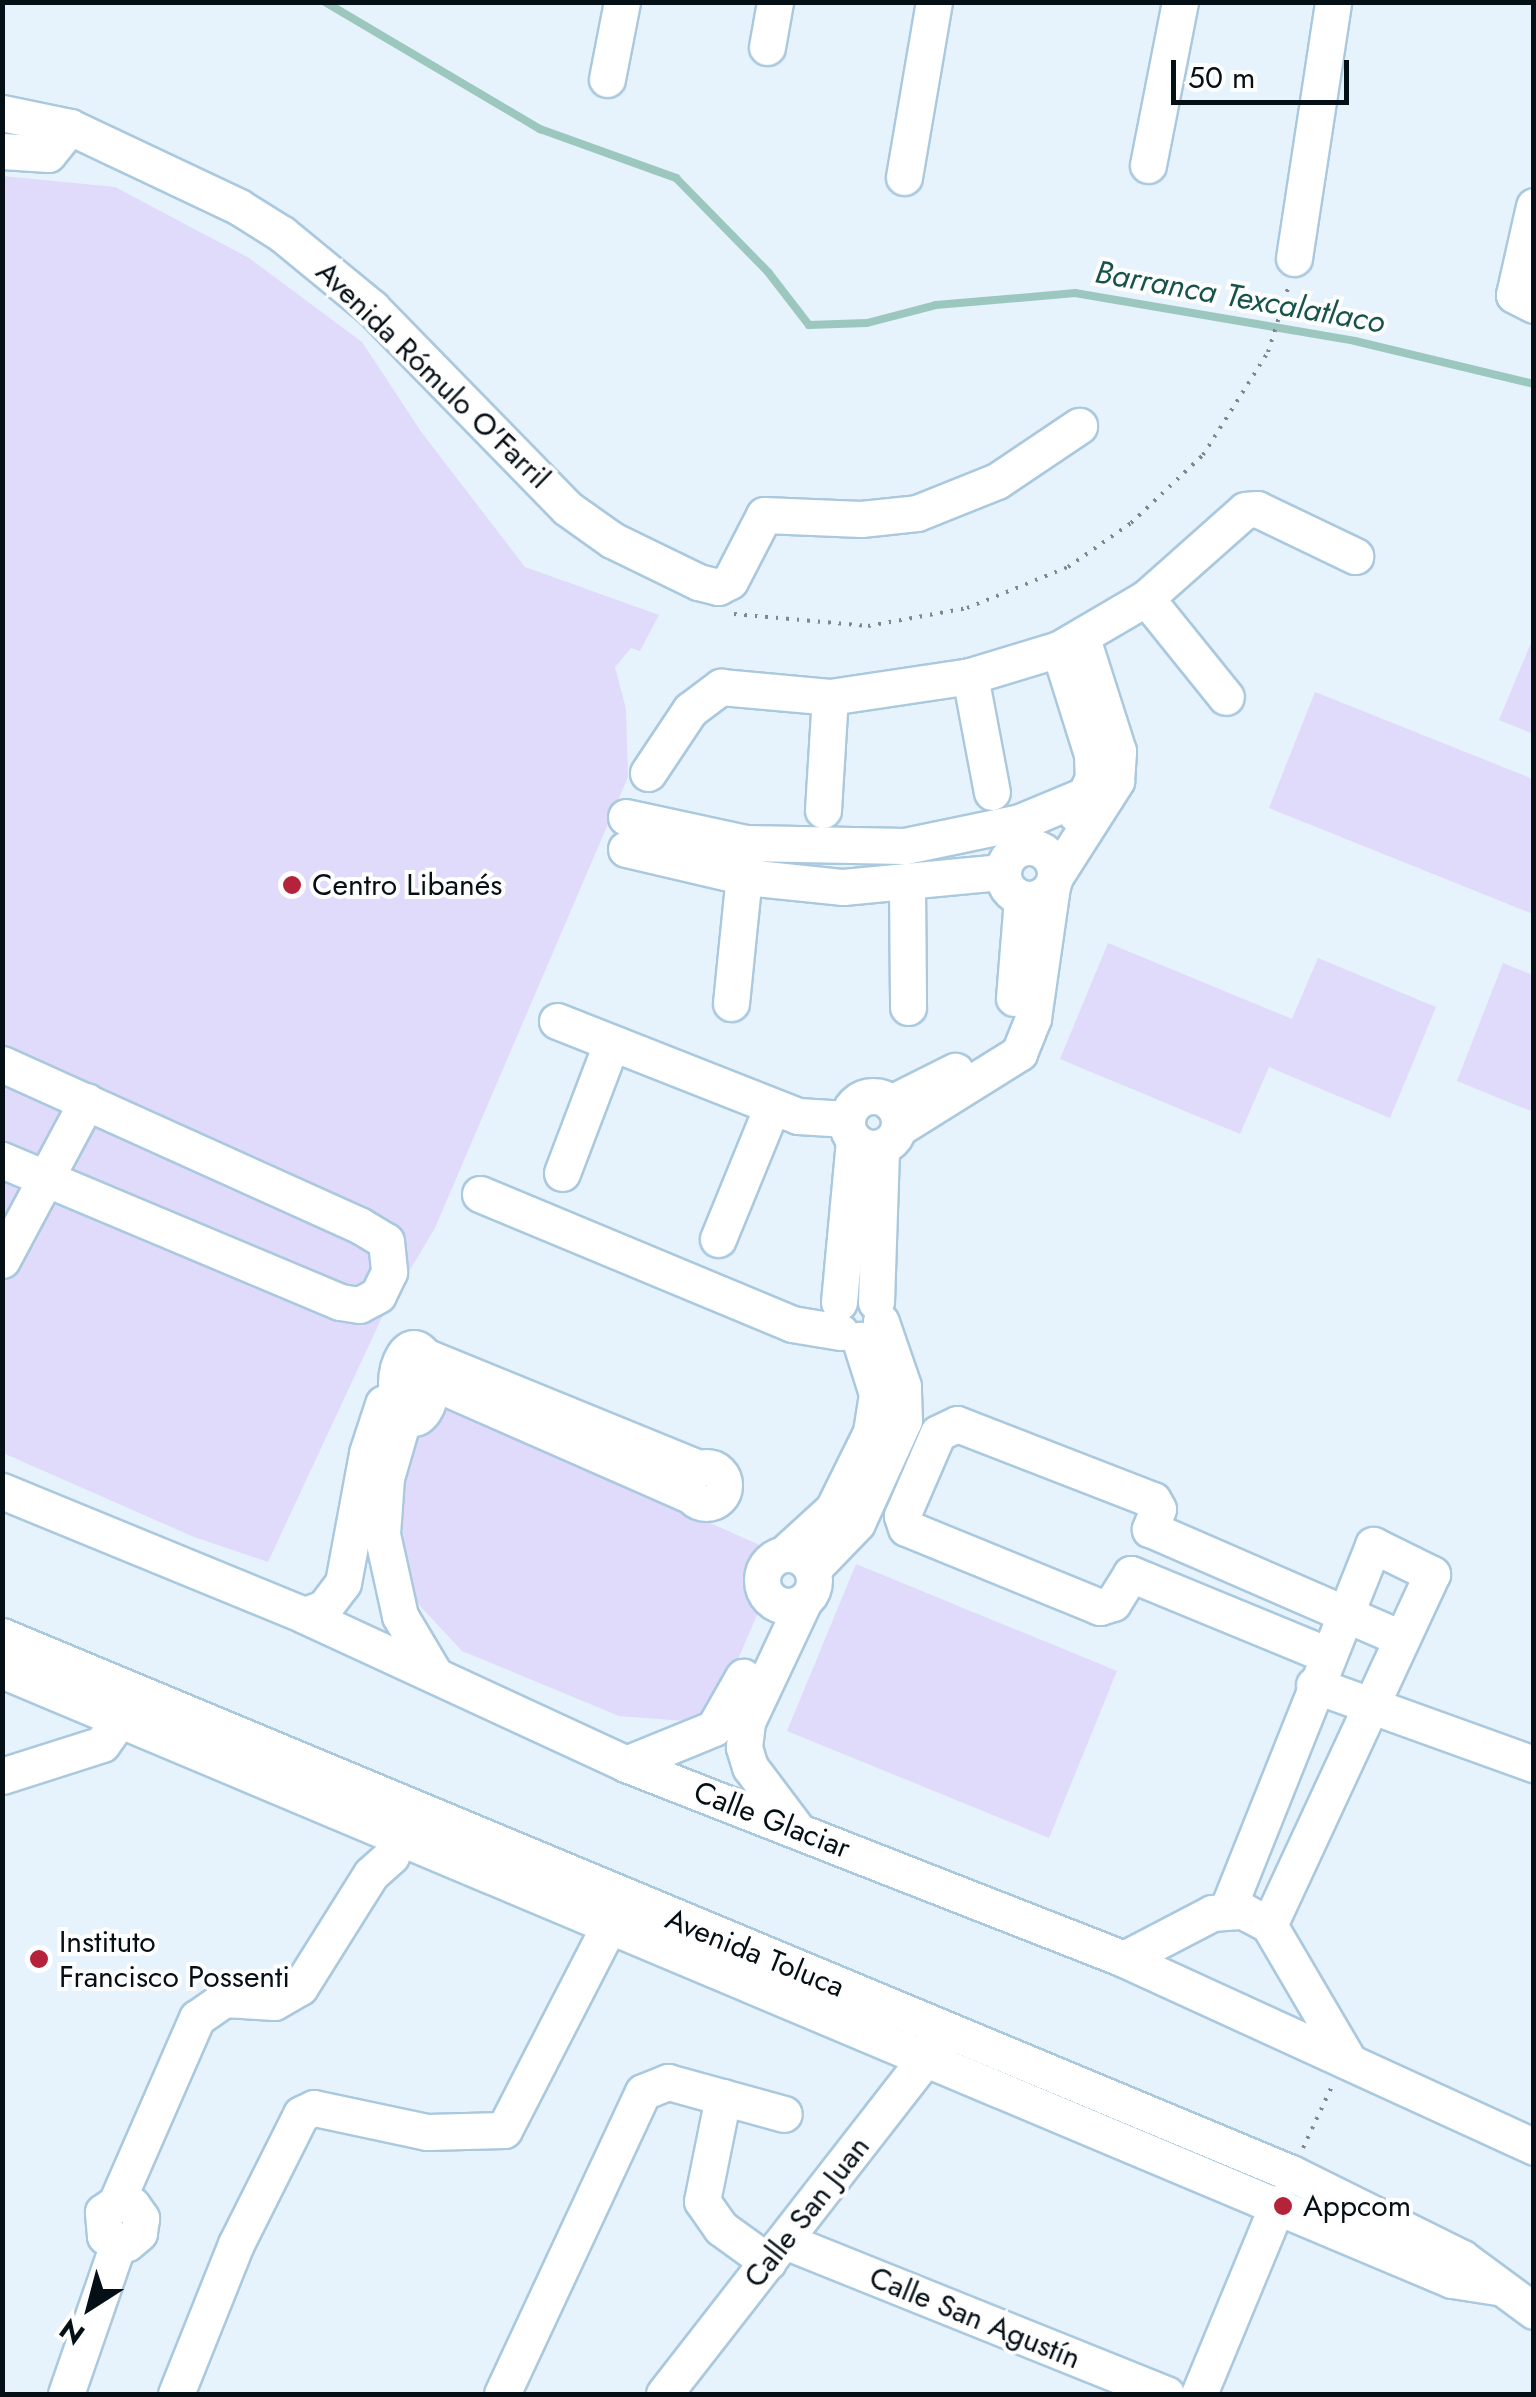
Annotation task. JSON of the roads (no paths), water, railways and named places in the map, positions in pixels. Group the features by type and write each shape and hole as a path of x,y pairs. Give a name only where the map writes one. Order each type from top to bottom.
{"street":[{"path":"607,79 622,2"},
{"path":"767,47 775,2"},
{"path":"904,177 934,2"},
{"path":"1148,165 1180,2"},
{"path":"1292,266 1333,2"},
{"name":"Avenida Rómulo O'Farril","path":"2,112 66,134 239,206 330,270 567,508 612,540 718,587 742,565 764,515 861,519 917,513 998,482 1079,426"},
{"path":"2,151 48,154 66,134"},
{"path":"1534,206 1514,295 1534,305"},
{"path":"648,772 690,710 721,687 830,696 970,676 1070,644 1146,598 1246,510 1257,510 1355,556"},
{"path":"1146,598 1226,697"},
{"path":"557,1021 772,1107 819,1120 875,1127 1000,1042 1013,1015 1036,877 1087,794 1092,754 1070,644"},
{"path":"626,833 843,887 1036,877 1116,782 1118,751 1070,644"},
{"path":"970,676 992,792"},
{"path":"823,810 830,696"},
{"path":"746,860 905,846 1020,822 1087,794"},
{"path":"732,1003 746,860"},
{"path":"907,886 908,1007"},
{"path":"562,1173 611,1044"},
{"path":"2,1064 386,1241 389,1272 378,1295 359,1305 340,1302 2,1160"},
{"path":"4,1255 87,1101"},
{"path":"718,1239 772,1107"},
{"path":"626,1764 721,1722 872,1432 877,1394 859,1320 875,1127"},
{"path":"480,1194 792,1324 859,1320"},
{"path":"434,1673 400,1616 369,1535 367,1453 415,1370 476,1389 695,1482"},
{"path":"957,1424 1153,1500 1158,1509 1131,1574 1113,1603 1100,1607 906,1528 902,1516 938,1433 957,1424"},
{"name":"Calle Glaciar","path":"5,1495 304,1615 626,1764 1124,1959 1346,2056 1534,2147"},
{"path":"1150,1529 1401,1638"},
{"path":"304,1615 324,1608 343,1583 369,1535"},
{"path":"1124,1959 1228,1908 1370,1546 1432,1569 1270,1925"},
{"path":"1131,1574 1320,1670 1367,1708 1534,1764"},
{"path":"794,1583 747,1722 744,1747 750,1767 797,1829"},
{"name":"Avenida Toluca","path":"2,1636 130,1706 1284,2188 1462,2258 1534,2311"},
{"name":"Avenida Toluca","path":"2,1670 130,1706"},
{"path":"2,1776 102,1744 130,1706"},
{"path":"66,2394 118,2244 101,2228 102,2212 116,2202 197,2018 224,1999 288,1997 371,1874 394,1818"},
{"name":"Avenida Toluca","path":"394,1818 610,1924 939,2042"},
{"path":"1228,1908 1270,1925 1346,2056"},
{"path":"176,2394 236,2244 301,2114 314,2108 427,2132 504,2130 610,1924"},
{"name":"Calle San Juan","path":"664,2394 939,2042"},
{"path":"502,2394 632,2105 653,2084 668,2082 784,2114"},
{"name":"Calle San Agustín","path":"724,2098 702,2201 721,2228 776,2252 1166,2394"},
{"path":"1199,2394 1284,2188"}],"waterway":[{"name":"Barranca Texcalatlaco","path":"325,2 540,129 676,178 768,272 809,325 867,323 936,305 1075,293 1355,341 1534,384"}],"place":[{"name":"Centro Libanés","path":"292,885"},
{"name":"Instituto Francisco Possenti","path":"39,1959"},
{"name":"Appcom","path":"1283,2206"}]}
